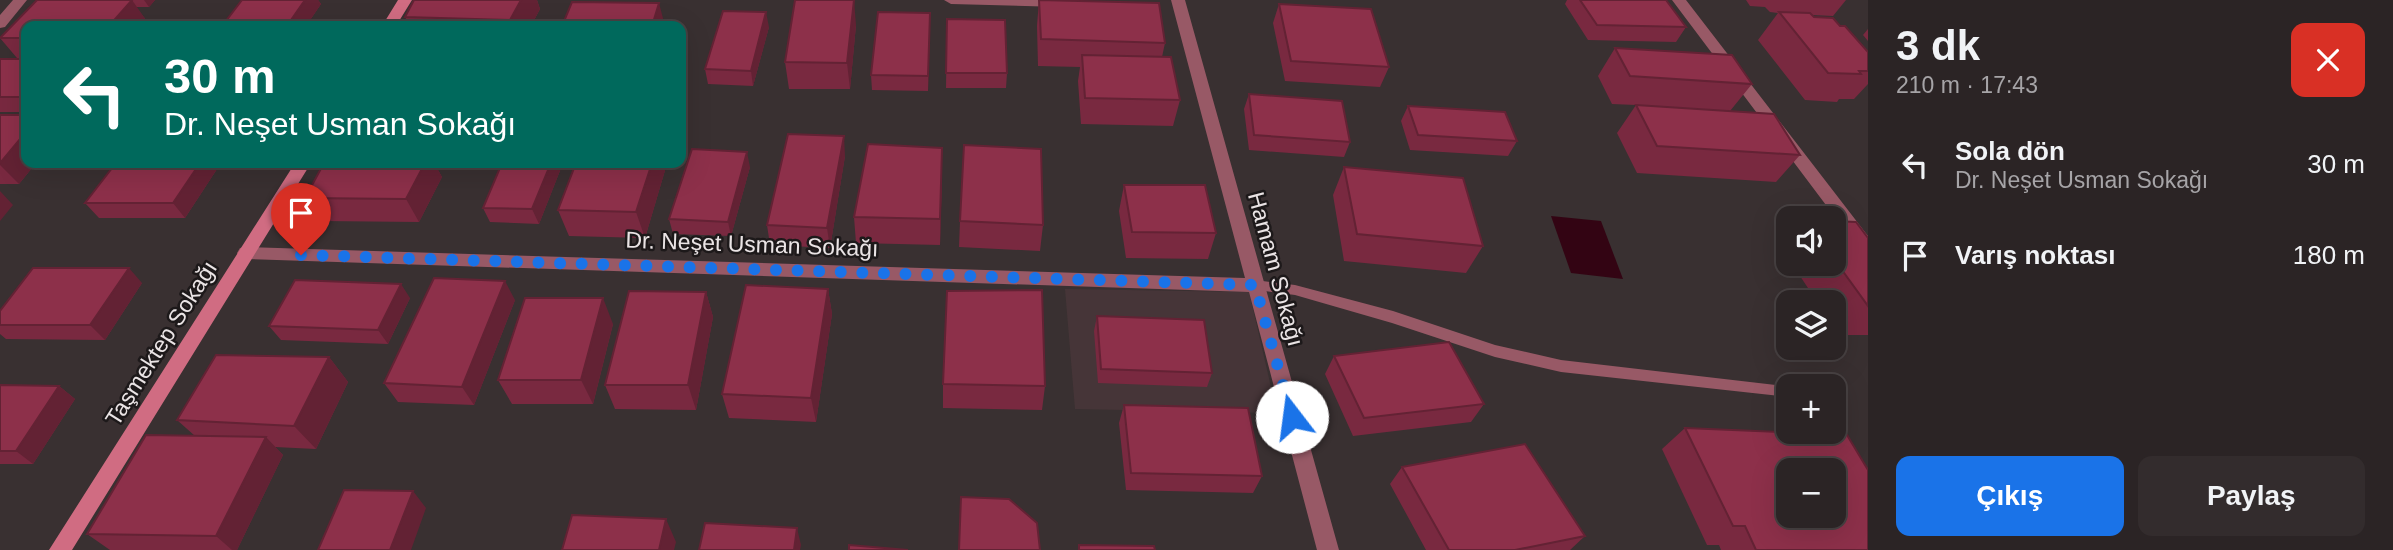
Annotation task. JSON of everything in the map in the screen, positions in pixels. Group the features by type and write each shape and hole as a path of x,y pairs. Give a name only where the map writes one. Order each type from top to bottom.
{"street":[{"path":"0,24 20,0"},
{"path":"392,21 405,0"},
{"path":"950,0 1072,4"},
{"path":"1679,0 1868,248"},
{"name":"Hamam Sokağı","path":"1175,4 1328,550"},
{"name":"Taşmektep Sokağı","path":"60,550 300,168"},
{"name":"Dr. Neşet Usman Sokağı","path":"246,253 1255,285"}],"lane":[{"path":"1255,285 1295,290 1393,317 1494,351 1561,366 1776,390"}],"shaded area":[{"path":"1551,216 1601,221 1623,279 1571,273"},
{"path":"1065,289 1249,292 1277,413 1075,409"}],"building":[{"path":"37,0 132,0 113,21 21,21 21,38 0,38"},
{"path":"242,0 305,0 291,20 226,21"},
{"path":"414,0 521,0 510,20 405,17"},
{"path":"795,0 854,0 847,63 785,62"},
{"path":"1039,0 1159,3 1165,43 1041,39"},
{"path":"1580,0 1666,0 1686,27 1597,25"},
{"path":"572,2 659,3 654,21 564,21"},
{"path":"1279,4 1371,9 1389,67 1291,61"},
{"path":"723,11 766,12 751,71 705,69"},
{"path":"878,12 930,13 928,76 871,75"},
{"path":"1779,12 1810,13 1814,17 1833,18 1840,26 1845,26 1868,52 1868,71 1859,71 1861,74 1828,73"},
{"path":"947,19 1005,20 1007,73 946,73"},
{"path":"1615,48 1732,55 1752,84 1630,76"},
{"path":"1082,55 1171,57 1180,100 1085,98"},
{"path":"0,59 21,59 21,97 0,97"},
{"path":"1249,94 1342,101 1350,142 1254,135"},
{"path":"1636,105 1774,114 1800,155 1657,146"},
{"path":"1408,106 1505,112 1517,141 1418,135"},
{"path":"0,115 21,115 21,138 0,163"},
{"path":"788,134 844,136 827,228 767,225"},
{"path":"868,144 942,148 940,219 854,217"},
{"path":"964,145 1041,149 1043,225 960,221"},
{"path":"692,149 747,152 728,222 669,219"},
{"path":"1344,167 1463,178 1483,246 1357,234"},
{"path":"112,168 197,168 173,203 85,203"},
{"path":"321,168 422,168 406,199 305,198"},
{"path":"500,168 549,168 532,209 483,208"},
{"path":"574,168 650,168 636,212 558,210"},
{"path":"1124,185 1205,185 1216,233 1132,232"},
{"path":"1846,222 1856,222 1868,238 1868,306 1846,276"},
{"path":"33,268 129,268 90,325 0,325 0,311"},
{"path":"434,278 505,281 462,387 384,383"},
{"path":"295,280 401,284 378,330 269,326"},
{"path":"746,285 828,289 811,398 722,394"},
{"path":"1042,290 1045,386 943,384 947,291"},
{"path":"629,291 706,292 688,385 605,385"},
{"path":"525,298 603,298 581,380 498,380"},
{"path":"1097,316 1204,320 1212,373 1101,369"},
{"path":"1449,342 1484,404 1364,418 1334,356"},
{"path":"216,355 329,357 294,426 177,420"},
{"path":"0,385 59,386 16,451 0,451"},
{"path":"1124,405 1248,408 1262,476 1131,473"},
{"path":"1685,428 1776,432 1776,444 1846,444 1847,435 1868,470 1868,550 1756,550 1745,526 1733,526"},
{"path":"146,435 266,437 216,536 87,534"},
{"path":"1525,444 1585,536 1515,550 1449,550 1402,467"},
{"path":"344,490 413,491 390,550 318,550"},
{"path":"961,497 1009,499 1037,523 1040,550 959,550"},
{"path":"572,515 666,519 659,550 562,550"},
{"path":"705,523 797,528 794,550 699,550"},
{"path":"849,545 908,550 849,550"},
{"path":"1079,545 1154,546 1155,550 1079,550"}],"route":[{"path":"301,255 1255,285 1292,417"}]}
